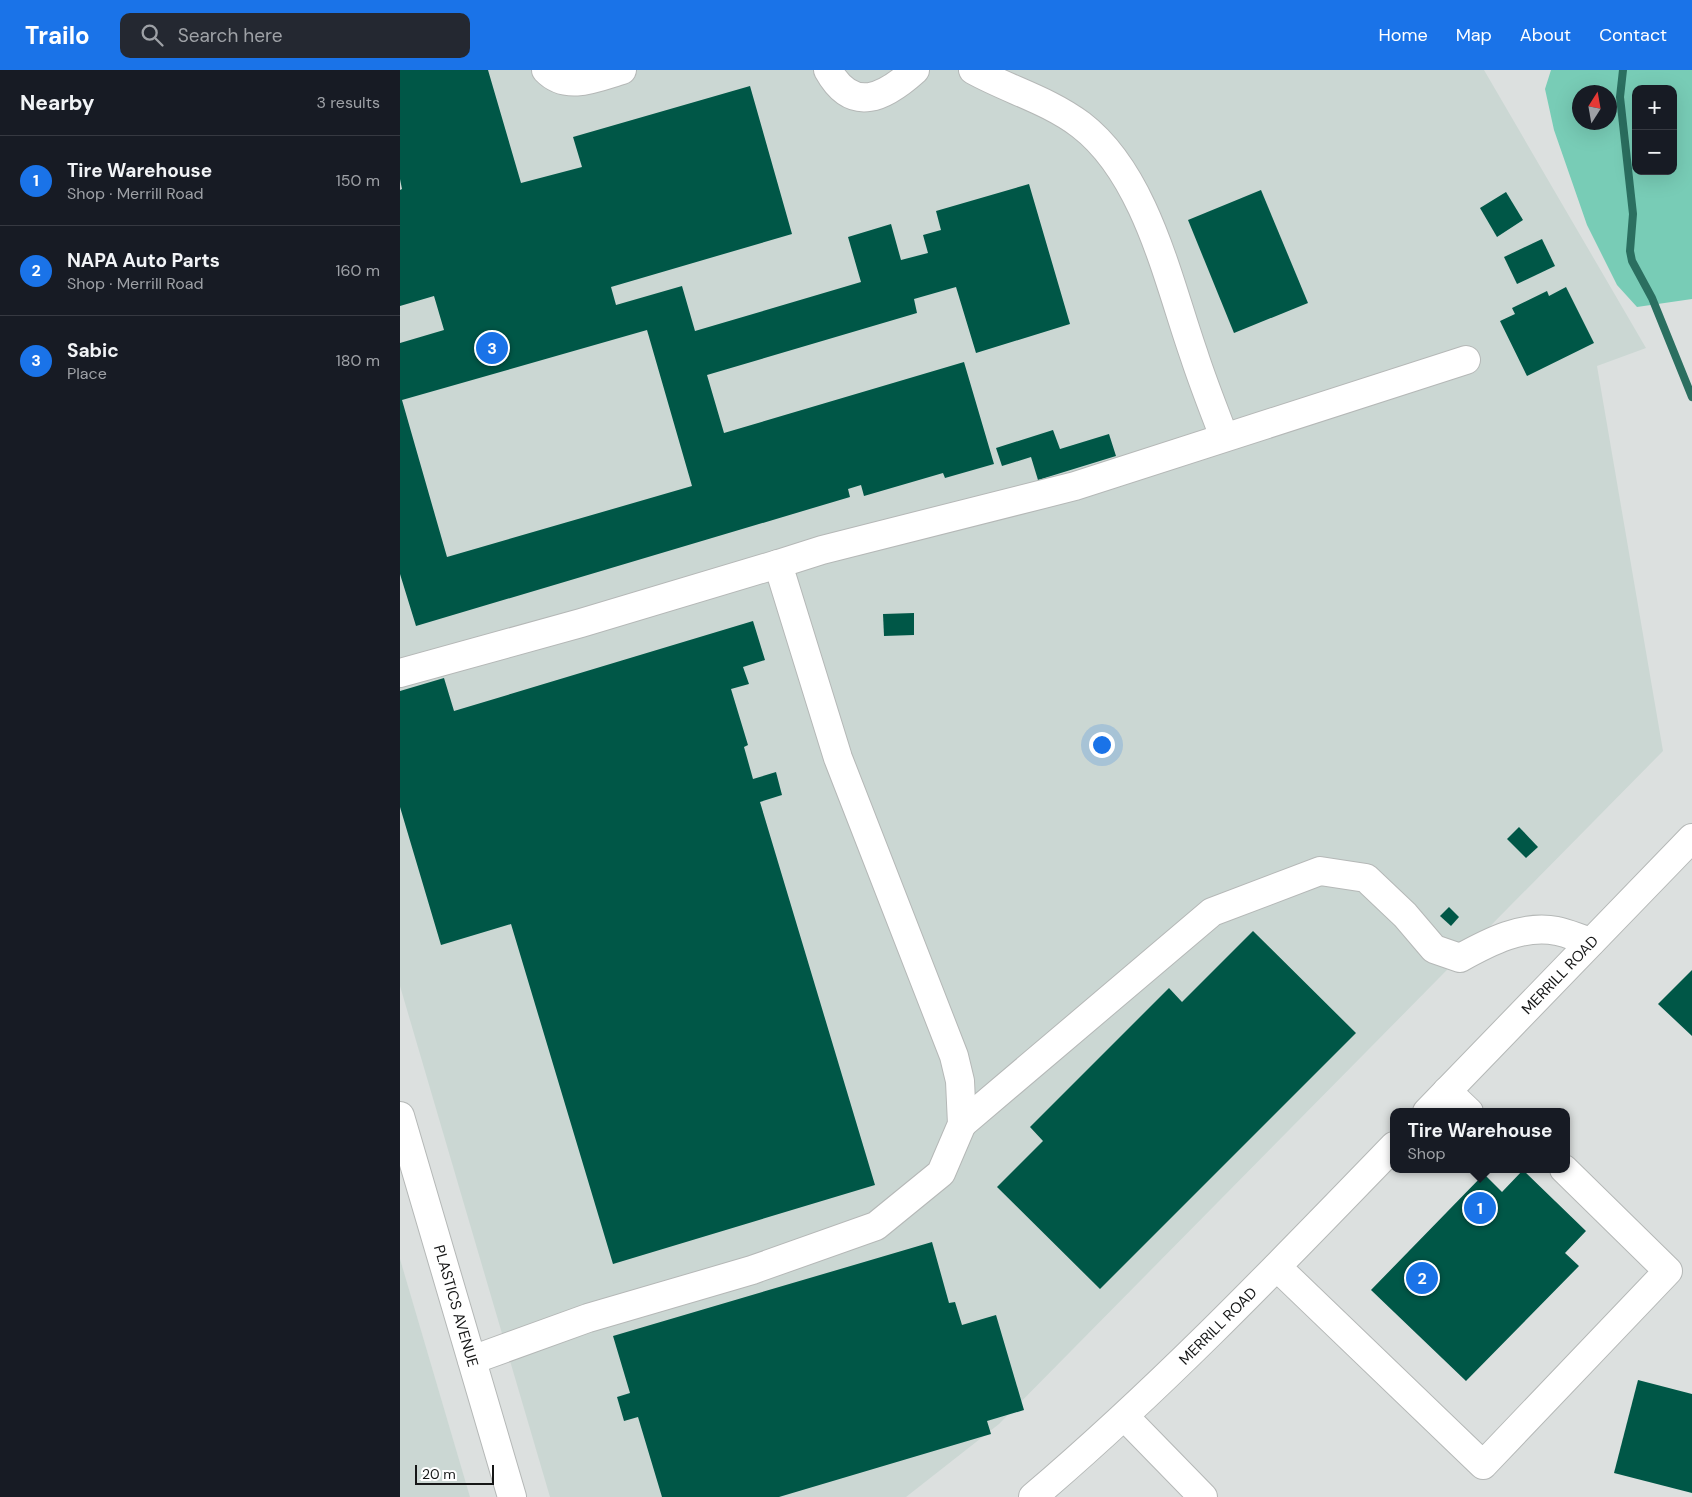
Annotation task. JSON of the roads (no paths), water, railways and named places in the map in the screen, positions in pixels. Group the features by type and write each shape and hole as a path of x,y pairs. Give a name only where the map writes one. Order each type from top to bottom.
{"main road":[{"path":"546,70 562,80 577,82 622,70"},
{"path":"828,70 837,85 853,94 875,98 898,86 915,70"},
{"path":"973,70 1043,101 1071,117 1107,149 1124,171 1138,197 1224,437"},
{"path":"400,673 581,623 822,550 1075,486 1466,360"},
{"path":"472,1360 588,1318 752,1270 876,1226 942,1173 962,1124 960,1081 954,1056 838,758 778,564"},
{"name":"MERRILL ROAD","path":"1431,1108 1692,838"},
{"path":"962,1124 1212,912 1320,871 1366,878 1406,915 1434,949 1460,958 1483,945 1518,932 1542,929 1557,931 1591,942"},
{"path":"1447,1092 1465,1108"},
{"name":"PLASTICS AVENUE","path":"400,1116 512,1497"},
{"name":"MERRILL ROAD","path":"1033,1497 1125,1417 1277,1267 1390,1150"},
{"path":"1277,1267 1483,1465 1668,1270 1568,1173"},
{"path":"1125,1417 1203,1497"}],"waterway":[{"path":"1623,70 1620,97 1633,214 1630,251 1632,261 1652,298 1692,397"}],"place":[{"name":"Sabic","path":"492,348"},
{"name":"Tire Warehouse","path":"1480,1208"},
{"name":"NAPA Auto Parts","path":"1422,1278"}]}
